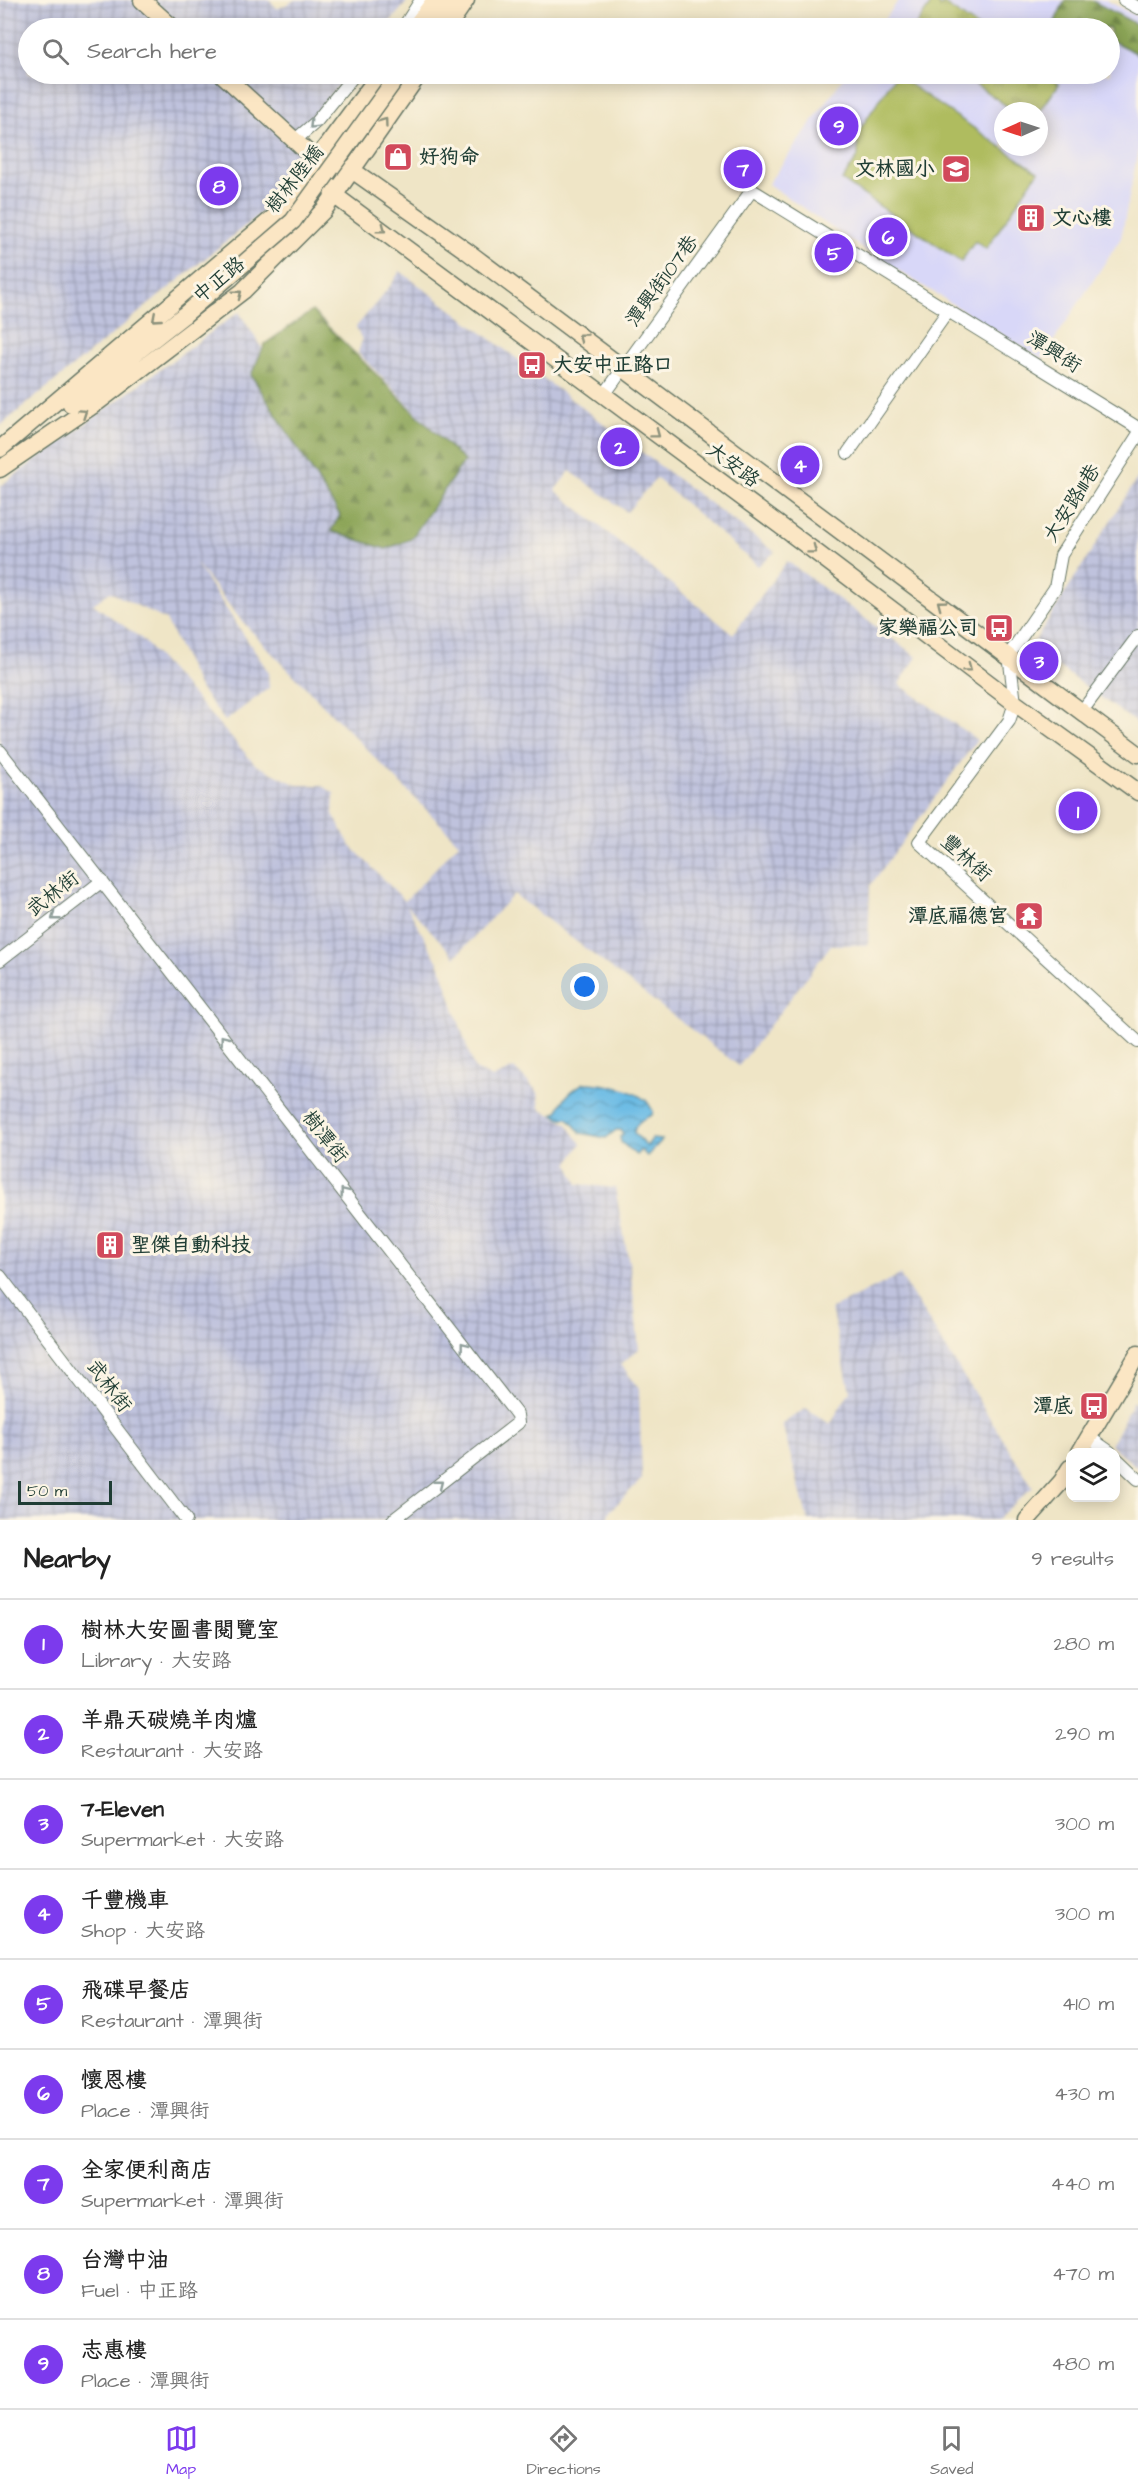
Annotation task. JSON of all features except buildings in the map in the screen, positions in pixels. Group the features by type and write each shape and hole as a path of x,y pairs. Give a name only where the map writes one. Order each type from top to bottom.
{"street":[{"path":"142,0 162,18"},
{"path":"414,18 421,0"},
{"path":"416,18 435,0"},
{"path":"438,18 451,0"},
{"path":"454,18 466,0"},
{"path":"1124,0 1138,8"},
{"name":"大安路","path":"233,84 316,160 334,195 1015,703 1138,792"},
{"path":"294,141 316,122 348,84"},
{"name":"中正路","path":"0,449 281,211 372,84"},
{"name":"樹林陸橋","path":"40,428 184,315 293,221 392,84"},
{"name":"中正路","path":"0,470 98,402 243,291 324,210 412,84"},
{"name":"大安路","path":"316,160 352,170 468,252 1009,655 1138,754"},
{"name":"潭興街107巷","path":"604,395 752,190"},
{"name":"潭興街","path":"752,190 1138,428"},
{"path":"848,453 948,311"},
{"path":"0,454 40,428"},
{"path":"0,465 40,428"},
{"name":"大安路111巷","path":"1009,655 1055,588 1061,555 1138,435"},
{"path":"1082,711 1138,636"},
{"path":"1009,655 1015,703"},
{"name":"豐林街","path":"1015,703 1009,721 920,842 1138,1042"},
{"name":"樹潭街","path":"0,751 517,1414 518,1423 393,1520"},
{"name":"武林街","path":"0,960 102,882"},
{"name":"武林街","path":"0,1276 186,1520"},
{"path":"1083,1448 1138,1354"},
{"path":"1090,1438 1104,1448"},
{"path":"1120,1462 1138,1479"},
{"path":"1027,1520 1066,1475"}],"shaded area":[{"path":"0,0 270,0 277,9 295,0 404,0 407,2 393,18 18,18 18,84 340,84 303,127 289,190 0,426"},
{"name":"文林國小","path":"899,0 1106,0 1138,17 1138,151 1121,238 1042,359 860,247 768,184 839,84 1120,84 1120,18 886,18"},
{"path":"400,271 775,552 758,566 656,478 627,512 570,471 555,490 733,634 787,561 917,657 899,684 977,740 870,886 868,945 831,945 739,1066 514,894 455,957 406,904 441,968 474,1068 492,1078 514,1068 538,1092 540,1108 567,1124 581,1144 568,1164 578,1184 615,1188 631,1273 639,1349 621,1364 639,1389 642,1479 609,1512 608,1520 0,1520 0,486 239,312 262,348 251,375 340,516 460,457 358,353 362,340 356,327","holes":["195,562 240,619 459,843 405,901 350,845 333,814 334,793 321,785 297,785 256,765 141,638 93,604 110,592 166,620 198,686 225,721 269,688 268,671"]},
{"path":"1138,477 1138,724 1031,647"},
{"path":"900,1275 1033,1487 996,1520 808,1520 782,1424 806,1408 830,1424 850,1391 831,1309"},
{"path":"1133,1401 1138,1405 1138,1468 1120,1453 1120,1448 1111,1445"}],"green space":[{"path":"1065,0 1091,0 1138,25 1138,54 1120,45 1120,18 1057,18"},
{"path":"933,1 941,6 943,3 965,18 921,18"},
{"path":"890,84 909,84 994,142 994,156 1015,156 1038,172 986,249 975,241 961,262 842,180 858,157 858,145 852,141"},
{"path":"975,84 1059,84 1047,102 1001,102"},
{"path":"312,311 464,461 411,539 386,549 331,531 340,515 251,375 265,344"}],"water":[{"path":"584,1083 615,1087 638,1095 645,1100 653,1111 652,1115 640,1122 634,1133 647,1146 652,1139 662,1140 647,1156 641,1150 636,1155 621,1142 620,1137 623,1134 621,1130 616,1130 606,1138 581,1133 568,1118 561,1119 553,1114 558,1112 568,1095"}],"place":[{"name":"志惠樓","path":"839,126"},
{"name":"好狗命","path":"398,157"},
{"name":"全家便利商店","path":"743,169"},
{"name":"文林國小","path":"956,169"},
{"name":"台灣中油","path":"219,186"},
{"name":"文心樓","path":"1031,218"},
{"name":"懷恩樓","path":"888,237"},
{"name":"飛碟早餐店","path":"834,253"},
{"name":"大安中正路口","path":"532,365"},
{"name":"羊鼎天碳燒羊肉爐","path":"620,447"},
{"name":"千豐機車","path":"800,465"},
{"name":"家樂福公司","path":"999,628"},
{"name":"7-Eleven","path":"1039,661"},
{"name":"樹林大安圖書閱覽室","path":"1078,811"},
{"name":"潭底福德宮","path":"1029,916"},
{"name":"聖傑自動科技","path":"110,1245"},
{"name":"潭底","path":"1094,1406"}]}
